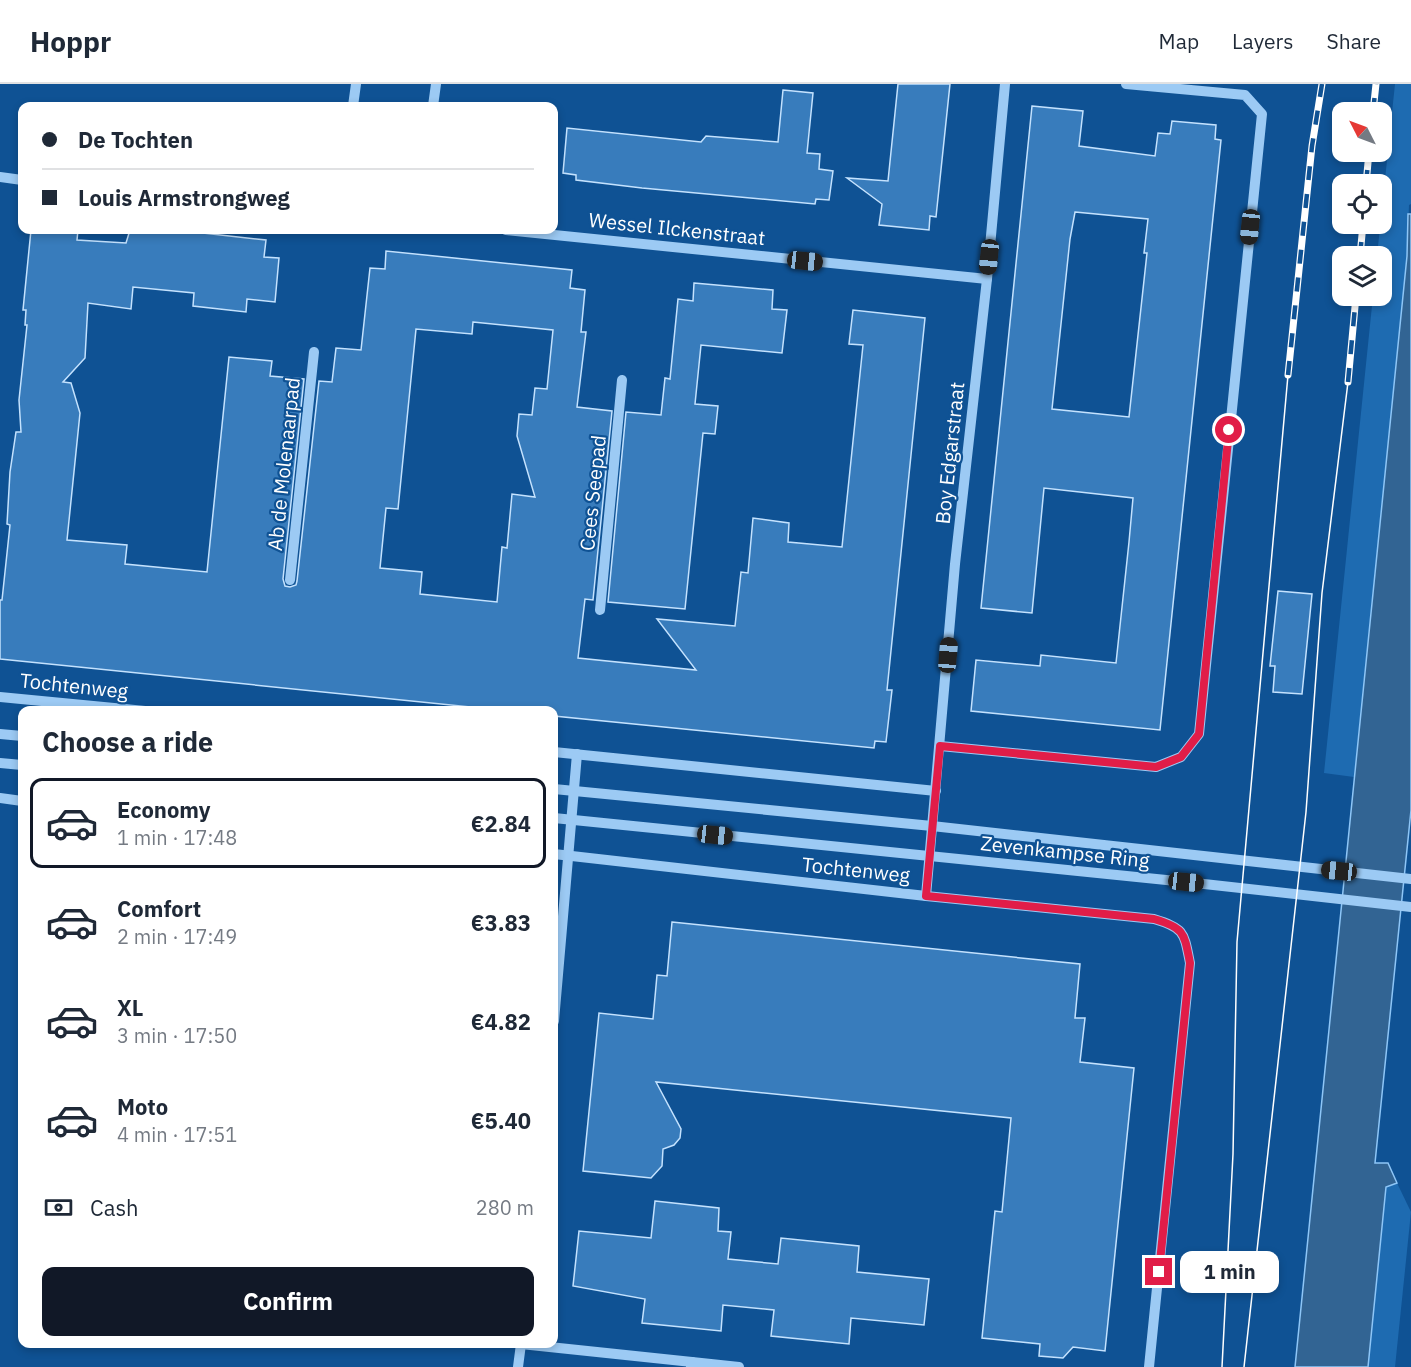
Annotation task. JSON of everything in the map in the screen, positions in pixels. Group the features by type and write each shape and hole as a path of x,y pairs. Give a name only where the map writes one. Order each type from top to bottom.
{"street":[{"path":"354,102 356,84"},
{"path":"434,102 436,84"},
{"name":"Boy Edgarstraat","path":"932,826 955,564 987,279 1005,84"},
{"path":"940,746 1156,767 1181,757 1199,734 1262,114 1245,89 1126,84"},
{"path":"0,177 18,179"},
{"name":"Wessel Ilckenstraat","path":"545,234 987,279"},
{"name":"Ab de Molenaarpad","path":"290,580 314,352"},
{"name":"Cees Seepad","path":"600,610 622,380"},
{"name":"Tochtenweg","path":"0,697 93,706"},
{"path":"0,734 18,736"},
{"path":"558,752 936,791"},
{"path":"558,980 577,754"},
{"path":"0,763 18,765"},
{"name":"Zevenkampse Ring","path":"558,790 932,826 1411,879"},
{"path":"0,798 18,800"},
{"name":"Zevenkampse Ring","path":"558,818 1411,907"},
{"path":"926,896 932,826"},
{"name":"Tochtenweg","path":"558,854 1154,919 1175,925 1185,936 1190,963 1149,1367"},
{"path":"518,1367 520,1348"},
{"path":"553,1348 691,1365 739,1367"}],"shaded area":[{"path":"1395,84 1411,84 1411,204 1409,205 1407,256 1354,777 1324,773 1372,306 1392,306 1392,246 1378,246 1379,234 1392,234 1392,174 1386,174 1387,162 1392,162 1392,113"},
{"path":"1408,214 1411,214 1411,810 1375,1163 1388,1163 1397,1183 1386,1187 1368,1367 1295,1367 1407,256"},
{"path":"1397,1183 1411,1212 1395,1367 1368,1367 1386,1186"}],"building":[{"path":"898,84 950,84 936,217 930,216 929,230 879,225 882,204 847,178 888,181"},
{"path":"783,90 813,93 807,153 820,154 819,169 833,171 829,200 816,199 815,204 642,188 576,180 576,175 563,173 567,128 701,142 706,136 778,142"},
{"path":"1032,106 1083,111 1079,146 1155,156 1158,133 1170,134 1172,121 1216,125 1215,139 1221,140 1160,730 971,711 976,660 1040,666 1041,655 1116,663 1133,498 1044,488 1032,613 981,608","holes":["1075,212 1148,219 1144,253 1147,253 1129,417 1052,409 1070,239"]},
{"path":"31,234 78,234 77,240 126,243 129,234 212,234 266,240 264,257 279,258 275,302 247,299 246,312 193,306 194,293 133,287 131,309 88,303 85,358 63,382 71,383 80,413 67,540 127,545 125,564 207,572 229,357 272,361 270,376 304,379 283,579 285,586 290,587 296,585 297,581 319,381 332,382 336,348 361,350 370,268 385,269 386,251 572,270 570,288 585,290 581,332 586,332 577,407 612,411 593,600 585,599 578,658 696,670 657,619 735,626 741,572 748,573 753,518 789,523 788,542 842,547 863,345 849,344 853,310 925,318 887,690 892,690 886,742 875,741 874,748 558,716 558,706 461,706 0,659 0,600 2,600 10,525 7,524 10,472 16,432 21,432 19,400 27,325 25,325 26,310 23,310","holes":["473,322 553,330 547,389 535,388 532,415 519,414 517,436 535,497 512,494 507,548 502,547 497,602 420,594 422,572 380,568 386,508 398,509 416,329 472,334"]},
{"path":"694,283 773,290 772,309 787,310 782,353 701,345 695,404 718,406 715,434 703,433 685,609 608,602 626,412 661,415 665,378 670,379 678,299 693,301"},
{"path":"1278,591 1312,594 1302,694 1273,692 1275,666 1270,666"},
{"path":"672,922 1080,964 1075,1018 1085,1018 1080,1062 1134,1068 1105,1351 1073,1347 1063,1358 1039,1356 1040,1344 982,1338 995,1211 1002,1212 1011,1118 656,1082 681,1129 680,1138 674,1145 663,1149 662,1166 651,1178 583,1171 599,1013 653,1019 657,975 667,976"},
{"path":"655,1201 719,1208 718,1231 731,1232 728,1259 778,1264 781,1238 859,1246 857,1272 929,1279 924,1325 851,1318 849,1344 771,1336 774,1310 723,1305 721,1331 642,1323 645,1299 573,1286 579,1231 651,1238"}],"tram line":[{"path":"1222,1367 1233,1154 1237,942 1288,375"},
{"path":"1244,1367 1306,812 1322,593 1348,382"}],"railway":[{"path":"1288,375 1312,146 1322,84"},
{"path":"1374,102 1376,84"},
{"path":"1367,174 1368,162"},
{"path":"1361,246 1362,234"},
{"path":"1348,382 1355,306"}],"route":[{"path":"1159,1272 1190,963 1185,936 1175,925 1154,919 926,896 940,746 1156,767 1181,757 1199,734 1229,430"}]}
